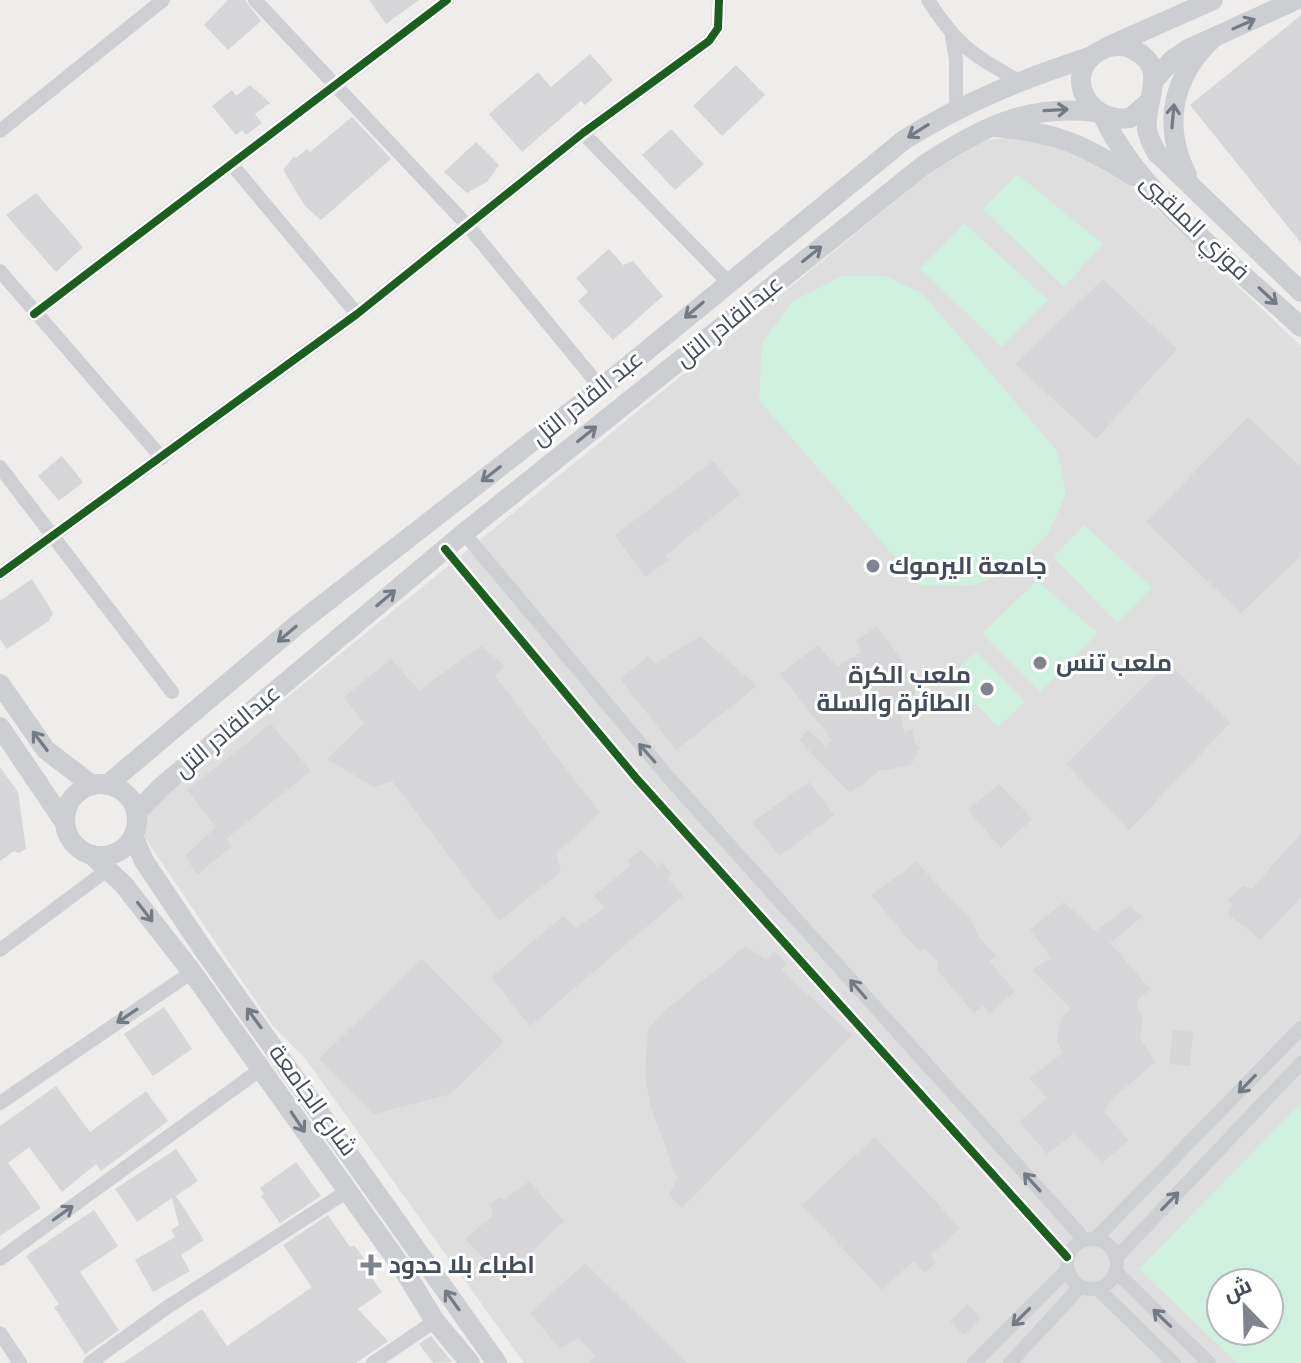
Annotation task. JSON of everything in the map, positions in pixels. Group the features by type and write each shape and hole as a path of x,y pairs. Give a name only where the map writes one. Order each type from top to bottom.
{"main road":[{"name":"عبد القادر التل","path":"100,785 298,624 601,388 904,140 956,107 1017,80 1098,52 1213,0"},
{"path":"1155,79 1172,60 1296,0"},
{"path":"1194,190 1177,155 1172,115 1186,69 1213,38"},
{"path":"1150,101 1130,118 1099,114 1082,91 1081,79 1098,52 1126,47 1137,51 1152,68 1155,79 1146,127 1156,152 1301,292"},
{"name":"عبدالقادر التل","path":"136,813 161,787 464,533 924,165 988,126 1052,109 1099,114"},
{"name":"فوزي الملقيي","path":"1099,114 1120,150 1149,186 1301,327"},
{"path":"988,126 1067,138 1094,151 1149,186"},
{"path":"0,684 46,750 100,785 126,795 136,813 133,836 116,853 92,855 73,843 65,823 0,727"},
{"path":"65,823 69,803 100,785"},
{"name":"شارع الجامعة","path":"133,836 150,871 203,949 497,1363"},
{"name":"شارع الجامعة","path":"92,855 124,885 192,972 403,1269 435,1321 470,1363"}],"street":[{"path":"0,131 163,0"},
{"path":"255,0 468,226 601,388"},
{"path":"34,314 233,166 447,0"},
{"path":"0,574 357,314 583,133 709,41 718,28 719,0"},
{"path":"928,0 952,37 978,58 1017,80"},
{"path":"952,37 956,59 956,107"},
{"path":"583,133 728,282"},
{"path":"233,166 357,314"},
{"path":"0,271 34,314 162,458"},
{"path":"0,467 172,692"},
{"path":"464,533 669,778 1090,1239 1112,1248 1116,1265 1209,1363"},
{"path":"445,549 652,795 1067,1264 1080,1287"},
{"path":"652,795 669,778"},
{"path":"0,950 107,870"},
{"path":"0,1103 192,972"},
{"path":"974,1363 1067,1264 1071,1249 1090,1239 1301,1028"},
{"path":"1098,1289 1116,1265 1300,1064 1295,1049 1282,1048"},
{"path":"0,1259 261,1069"},
{"path":"90,1363 166,1308 346,1192"},
{"path":"1080,1287 1098,1289 1174,1363"},
{"path":"1010,1363 1080,1287"},
{"path":"373,1363 435,1321"},
{"path":"0,1333 20,1363"}],"shaded area":[{"name":"جامعة اليرموك","path":"1043,134 1135,189 1301,346 1301,1363 524,1363 304,1057 274,1027 233,968 145,838 144,814 968,142"}],"green space":[{"path":"1017,174 1103,244 1064,287 983,209"},
{"path":"964,223 1048,300 1002,347 920,269"},
{"path":"842,276 885,276 923,294 1057,451 1066,494 1048,534 1012,570 973,586 919,585 759,400 762,343 792,302"},
{"path":"1084,525 1152,587 1117,623 1053,557"},
{"name":"ملعب تنس","path":"1037,581 1098,633 1040,692 982,633"},
{"name":"ملعب الكرة الطائرة والسلة","path":"976,651 1025,702 998,727 949,677"},
{"path":"1301,1103 1301,1363 1237,1363 1220,1347 1285,1347 1285,1267 1205,1267 1205,1332 1139,1269"}],"building":[{"path":"228,0 245,0 261,21 228,50 204,25"},
{"path":"369,0 419,0 386,24"},
{"path":"1301,15 1301,243 1190,105"},
{"path":"590,54 613,80 585,105 581,101 522,152 489,114 538,72 551,87"},
{"path":"736,65 765,95 722,136 693,106"},
{"path":"250,85 270,103 255,114 262,123 246,135 242,130 236,135 212,106 232,90 236,96"},
{"path":"352,117 391,159 321,220 305,206 283,170 294,156 296,158 307,149 310,152"},
{"path":"671,129 704,164 675,190 642,155"},
{"path":"476,142 499,165 488,181 467,193 444,172"},
{"path":"36,193 83,247 56,272 6,215"},
{"path":"609,249 623,265 633,261 663,296 613,340 578,301 588,292 576,278"},
{"path":"1103,279 1177,349 1096,439 1015,364"},
{"path":"1248,417 1301,467 1301,556 1241,613 1146,522"},
{"path":"62,456 83,482 59,501 38,476"},
{"path":"713,461 741,494 666,555 668,561 645,577 615,535"},
{"path":"32,579 53,613 49,621 7,649 0,639 0,601"},
{"path":"877,626 920,687 900,709 904,733 913,729 914,741 920,748 911,765 879,771 850,793 799,740 807,730 826,746 832,740 780,674 818,645 837,667 861,652 856,641"},
{"path":"700,636 757,686 676,750 620,679 648,656 655,664"},
{"path":"481,646 505,666 495,676 600,813 556,854 561,872 499,921 392,781 374,787 327,759 364,723 344,697 391,659 419,690"},
{"path":"1168,662 1230,723 1129,830 1066,764"},
{"path":"271,724 311,771 226,839 232,846 197,875 185,856 216,827 187,790"},
{"path":"0,767 18,792 26,849 19,853 14,851 0,861"},
{"path":"809,782 834,815 779,856 752,822"},
{"path":"999,784 1032,819 1001,848 968,810"},
{"path":"1301,833 1301,897 1261,940 1228,914 1232,905 1228,900 1243,886 1252,889"},
{"path":"641,850 657,866 662,862 672,875 668,878 683,896 530,1026 491,977 563,916 576,928 605,908 594,896 631,865 627,860"},
{"path":"916,862 971,920 978,936 996,956 989,961 1015,991 990,1013 983,1006 974,1013 937,970 938,962 924,948 921,952 911,942 871,895"},
{"path":"1064,902 1095,931 1130,906 1142,917 1110,943 1150,989 1136,1002 1143,1019 1140,1038 1155,1062 1110,1101 1104,1112 1129,1141 1103,1162 1074,1134 1047,1154 1019,1122 1047,1098 1029,1078 1063,1053 1057,1041 1059,1028 1062,1016 1071,1009 1032,970 1051,958 1030,930"},
{"path":"746,946 766,960 774,951 786,963 781,970 852,1035 682,1208 669,1195 677,1178 651,1108 645,1076 648,1029 664,1011"},
{"path":"422,959 504,1042 451,1094 374,1114 319,1059"},
{"path":"164,1007 192,1049 153,1076 124,1034"},
{"path":"1173,1030 1193,1032 1190,1066 1169,1064"},
{"path":"56,1086 90,1132 146,1091 168,1121 101,1171 96,1164 62,1192 29,1147 8,1163 41,1208 0,1236 0,1126"},
{"path":"875,1137 960,1228 931,1255 935,1263 925,1273 913,1261 882,1290 802,1205"},
{"path":"176,1149 198,1181 176,1196 204,1240 181,1255 190,1271 153,1292 135,1260 175,1237 171,1230 179,1225 172,1198 137,1222 115,1189"},
{"path":"296,1162 321,1196 280,1223 261,1196 264,1194 260,1188"},
{"path":"529,1181 564,1221 503,1278 465,1239 492,1216 491,1203 500,1197 504,1200"},
{"path":"94,1210 118,1246 80,1272 119,1330 85,1354 54,1307 59,1304 26,1256"},
{"path":"328,1215 350,1247 354,1245 365,1260 361,1263 382,1292 358,1309 388,1341 356,1363 123,1363 202,1309 227,1346 312,1287 283,1245"},
{"path":"585,1263 687,1363 589,1363 594,1356 579,1337 560,1349 530,1313"},
{"path":"967,1304 981,1318 964,1335 950,1321"},
{"path":"431,1336 452,1362 433,1363 419,1344"}],"cycle path":[{"path":"34,314 447,0"},
{"path":"0,574 357,314 583,133 709,41 718,28 719,0"},
{"path":"445,549 637,779 1067,1257"}],"place":[{"name":"جامعة اليرموك","path":"873,566"},
{"name":"ملعب تنس","path":"1040,663"},
{"name":"ملعب الكرة الطائرة والسلة","path":"987,689"},
{"name":"اطباء بلا حدود","path":"371,1265"}]}
